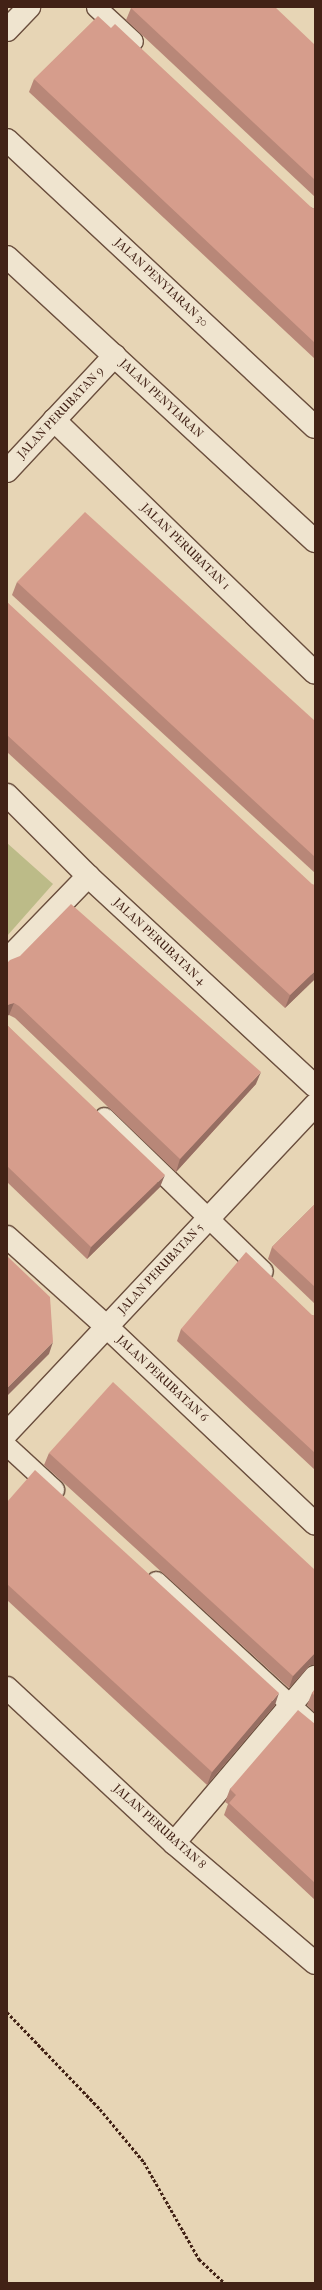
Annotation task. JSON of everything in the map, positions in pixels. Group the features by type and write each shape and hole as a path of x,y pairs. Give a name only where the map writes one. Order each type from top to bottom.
{"street":[{"path":"7,30 29,7"},
{"name":"JALAN PENYIARAN 30","path":"7,140 315,427"},
{"name":"JALAN PENYIARAN","path":"7,257 315,541"},
{"name":"JALAN PERUBATAN 9","path":"7,471 115,355"},
{"name":"JALAN PERUBATAN 1","path":"54,420 315,673"},
{"name":"JALAN PERUBATAN 4","path":"7,795 88,876 315,1086"},
{"path":"7,960 88,876"},
{"name":"JALAN PERUBATAN 5","path":"7,1433 315,1105"},
{"name":"JALAN PERUBATAN 6","path":"7,1237 107,1327 315,1524"},
{"path":"174,1843 315,1676"},
{"name":"JALAN PERUBATAN 8","path":"7,1688 174,1843 315,1964"}],"lane":[{"path":"96,7 148,55"},
{"path":"93,1107 277,1283"},
{"path":"7,1446 66,1499"},
{"path":"142,1568 315,1727"}],"path":[{"path":"7,2012 100,2109 144,2162 199,2260 225,2283"}],"shaded area":[{"path":"7,843 53,884 7,936"}],"building":[{"path":"275,7 315,45 315,180 131,8"},
{"path":"98,16 111,28 115,24 312,208 315,209 315,343 34,79"},
{"path":"85,512 315,721 315,857 17,582"},
{"path":"7,602 312,884 315,885 315,971 290,995 7,735"},
{"path":"71,904 261,1072 180,1159 19,1006 14,1003 7,1005 7,963 10,960 20,956"},
{"path":"7,1025 165,1175 91,1247 7,1166"},
{"path":"315,1204 315,1287 272,1247"},
{"path":"246,1252 312,1315 315,1316 315,1453 181,1329"},
{"path":"7,1256 50,1297 53,1342 7,1388"},
{"path":"113,1382 315,1570 315,1653 293,1676 49,1453"},
{"path":"35,1470 279,1693 212,1772 7,1584 7,1502"},
{"path":"315,1689 315,1696 312,1693"},
{"path":"298,1710 315,1724 315,1883 229,1803 236,1795 230,1789"}]}
